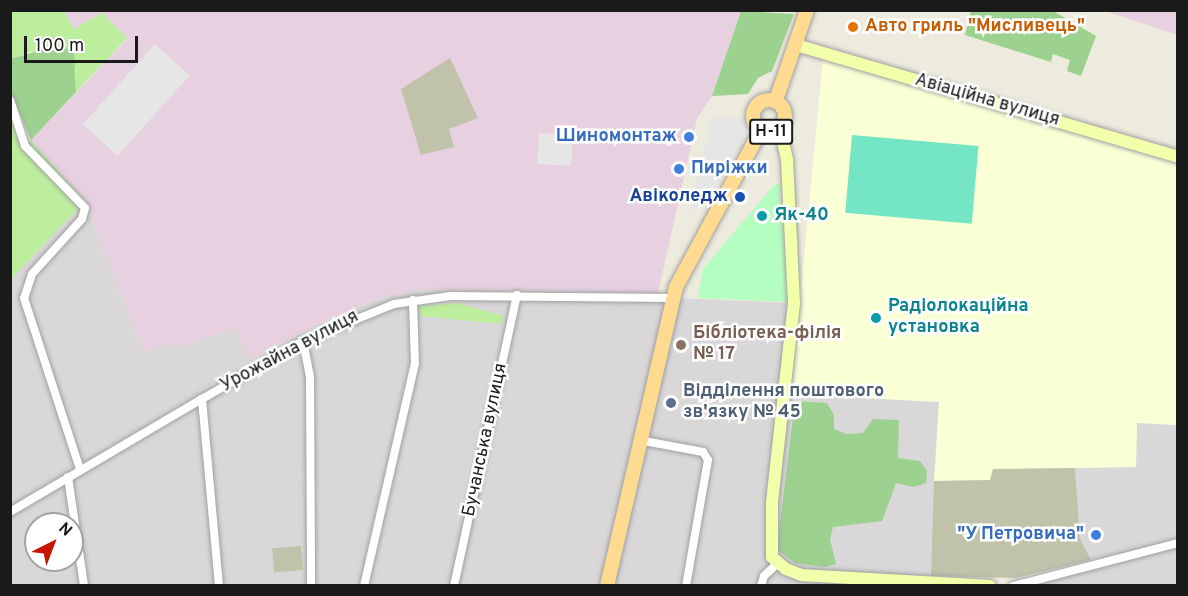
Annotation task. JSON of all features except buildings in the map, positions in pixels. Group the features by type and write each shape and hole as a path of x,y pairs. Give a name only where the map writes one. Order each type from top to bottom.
{"main road":[{"name":"Н-11","path":"776,100 807,10"},
{"name":"Авіаційна вулиця","path":"796,45 1178,157"},
{"name":"Н-11","path":"768,99 776,100 786,114 780,129 761,130 753,116 754,108 768,99"},
{"path":"780,129 787,160 794,303 769,534 770,550 777,564 802,575 915,583 931,580 987,584"},
{"name":"Н-11","path":"607,585 672,298 690,255 761,130"}],"street":[{"path":"10,100 26,146 82,202 85,212 32,274 25,288 26,308 80,469"},
{"name":"Урожайна вулиця","path":"219,585 202,399 303,341 375,309 412,300 518,295 672,298"},
{"name":"Бучанська вулиця","path":"454,585 518,295"},
{"path":"364,585 415,364 412,300"},
{"path":"303,341 310,376 311,585"},
{"path":"10,512 202,399"},
{"path":"639,440 702,452 708,460 686,585"},
{"path":"68,477 84,585"},
{"path":"1013,585 1178,543"},
{"path":"761,585 777,564"}],"shaded area":[{"path":"64,11 741,11 712,96 697,118 658,293 412,290 375,300 331,318 250,359 235,328 181,347 164,344 144,352 85,201 31,140 127,39 74,29"},
{"path":"1105,11 1177,11 1177,34 1175,34"},
{"path":"155,44 190,75 118,156 83,124"},
{"path":"450,58 478,118 449,129 454,147 421,155 401,89"},
{"path":"823,58 1177,163 1177,425 1137,423 1136,467 994,469 990,480 934,481 939,402 791,394"},
{"path":"712,118 745,118 751,127 708,201 689,212"},
{"path":"539,133 573,135 571,166 537,164"},
{"path":"85,201 144,352 164,344 181,347 235,328 251,359 331,318 375,300 412,290 658,293 673,298 794,303 770,550 786,569 990,585 11,585 10,279"},
{"path":"791,394 939,402 931,576 801,571 788,566 776,554 773,536"},
{"path":"1137,422 1177,425 1177,539 1091,560 1080,539 1075,468 1136,467"},
{"path":"1075,468 1080,539 1091,560 1016,578 931,576 934,481 990,480 993,469"},
{"path":"1177,543 1177,585 1013,586"},
{"path":"301,546 303,570 274,572 272,549"}],"green space":[{"path":"10,11 64,11 74,29 102,13 127,38 76,92 76,69 32,51 11,59"},
{"path":"741,11 794,14 772,71 758,78 748,94 712,96"},
{"path":"971,11 1053,11 1096,36 1081,76 1067,71 1070,60 1053,54 1051,62 965,35"},
{"path":"59,45 74,52 76,92 31,140 11,93 10,59"},
{"path":"10,111 23,147 31,140 85,201 11,279"},
{"path":"852,135 979,146 972,224 845,213"},
{"path":"779,184 789,302 698,298 703,269 774,185"},
{"path":"457,303 503,316 502,324 419,316 419,306"},
{"path":"795,401 827,403 834,415 834,429 847,434 863,433 873,419 899,420 898,458 920,461 927,471 926,483 914,487 896,483 882,521 833,527 830,539 836,564 825,567 795,563 777,549"}],"place":[{"name":"Авто гриль \"Мисливець\"","path":"853,27"},
{"name":"Шиномонтаж","path":"689,137"},
{"name":"Пиріжки","path":"679,169"},
{"name":"Авіколедж","path":"740,197"},
{"name":"Як-40","path":"762,216"},
{"name":"Радіолокаційна установка","path":"876,318"},
{"name":"Бібліотека-філія № 17","path":"681,345"},
{"name":"Відділення поштового зв'язку № 45","path":"671,403"},
{"name":"\"У Петровича\"","path":"1096,535"}]}
